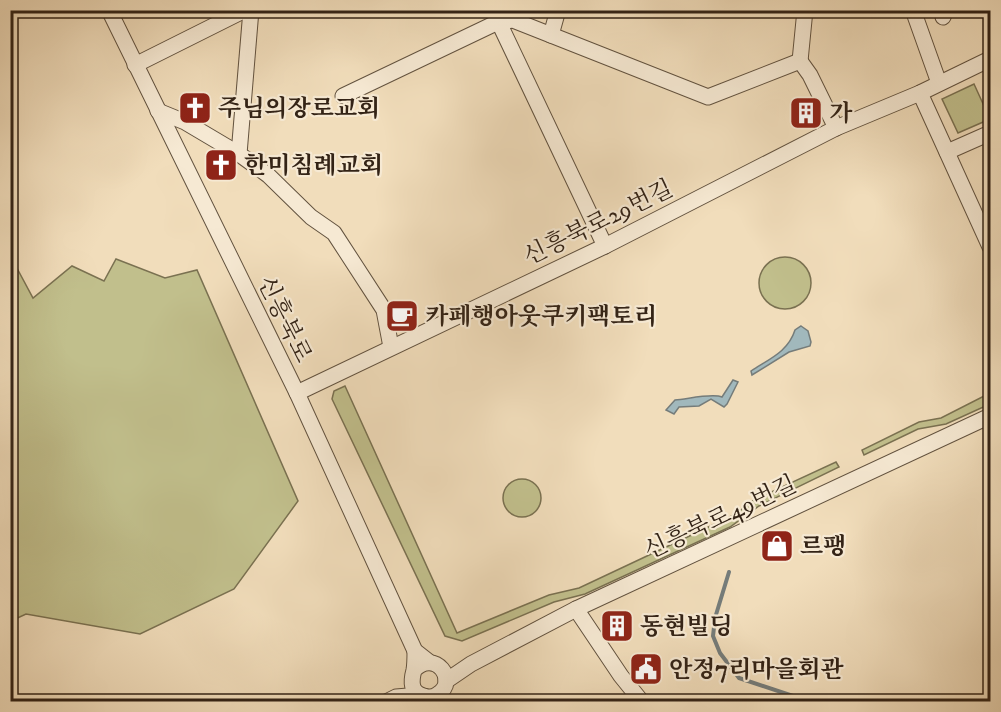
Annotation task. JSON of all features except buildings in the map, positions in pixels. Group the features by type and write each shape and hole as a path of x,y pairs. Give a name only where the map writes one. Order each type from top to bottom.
{"street":[{"name":"신흥북로","path":"109,10 297,393 415,651"},
{"path":"135,65 245,10"},
{"path":"239,154 251,10"},
{"path":"551,35 558,10"},
{"path":"805,10 800,61 810,75 836,128"},
{"path":"914,10 939,83"},
{"path":"495,16 605,246"},
{"path":"343,96 495,16 513,20 708,97 800,61"},
{"name":"신흥북로29번길","path":"297,393 605,246 836,128 920,93 990,59"},
{"path":"920,93 990,248"},
{"path":"158,111 185,122 239,154 268,175 311,217 334,233 384,310 391,347"},
{"path":"947,152 990,133"},
{"name":"신흥북로49번길","path":"446,681 471,664 576,609 990,416"},
{"path":"576,609 621,676 642,702"},
{"path":"391,699 428,698 441,692 446,681 444,670 415,651 412,687 428,698"},
{"path":"391,699 423,663 471,664"}],"shaded area":[{"path":"974,84 990,119 958,133 942,99"},
{"path":"11,257 33,298 72,266 104,281 116,259 165,278 197,270 298,501 234,589 140,634 26,614 11,621"},
{"path":"780,257 790,257 804,264 811,283 804,302 790,309 780,309 770,305 763,298 759,288 759,278 763,268 770,261"},
{"path":"345,386 457,633 549,595 579,588 734,515 754,500 836,462 839,467 759,506 730,527 585,594 554,602 462,641 445,636 332,399 334,391"},
{"path":"990,393 990,404 946,424 918,429 864,455 862,450 919,422 941,418"},
{"path":"522,479 536,484 541,498 536,512 522,517 508,512 503,498 508,484"}],"water":[{"path":"801,326 808,331 810,346 789,352 752,375 751,371 771,359 788,344 795,330"},
{"path":"733,380 738,382 724,407 711,399 699,406 679,407 674,414 666,410 675,400 706,396 722,397"}],"waterway":[{"path":"729,572 715,618 713,636 720,653 739,678 811,702"}],"place":[{"name":"주님의장로교회","path":"195,108"},
{"name":"가","path":"806,113"},
{"name":"한미침례교회","path":"221,165"},
{"name":"카페행아웃쿠키팩토리","path":"402,316"},
{"name":"르팽","path":"777,546"},
{"name":"동현빌딩","path":"617,626"},
{"name":"안정7리마을회관","path":"646,669"}]}
